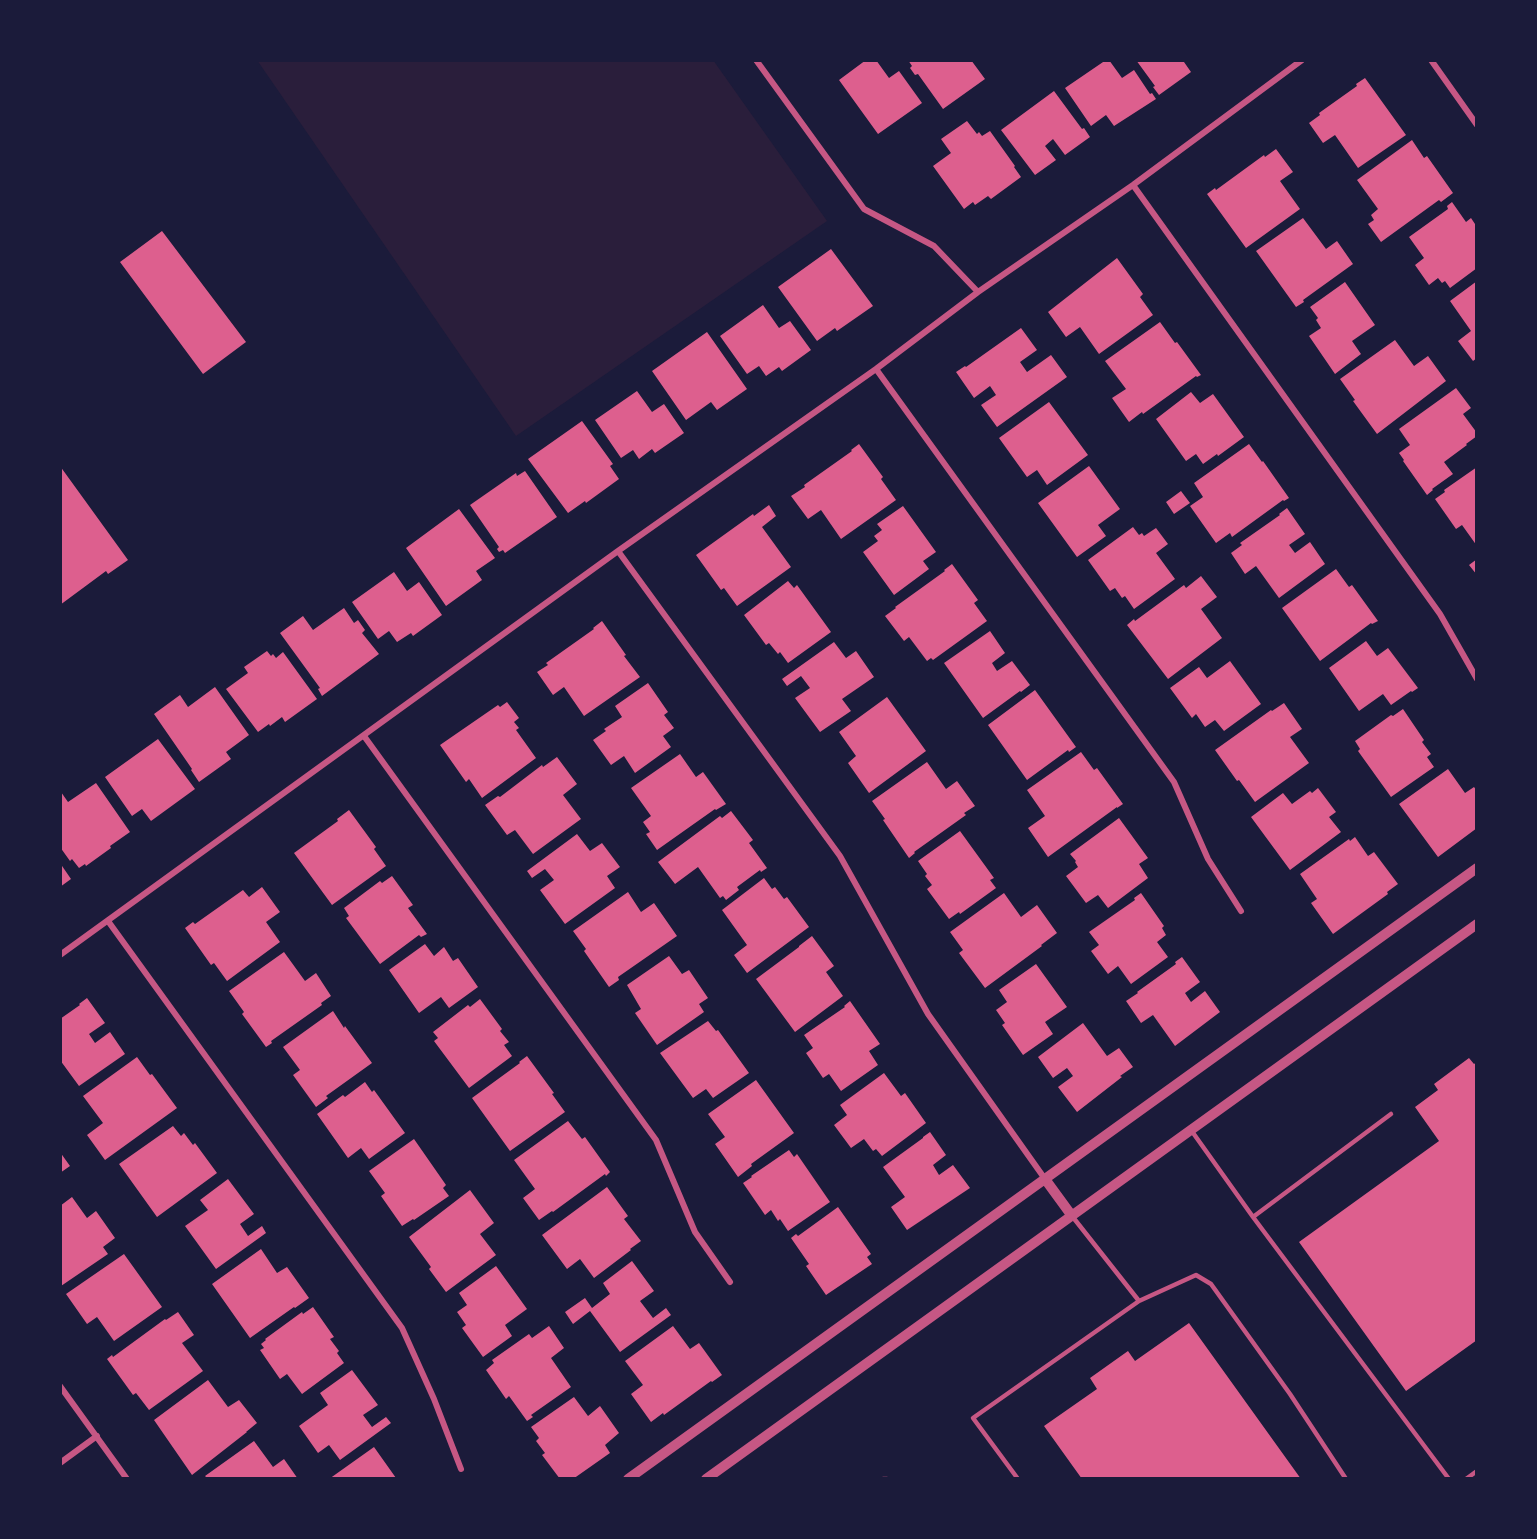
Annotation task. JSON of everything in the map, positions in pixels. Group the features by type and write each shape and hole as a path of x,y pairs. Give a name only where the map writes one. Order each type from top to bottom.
{"street":[{"path":"60,956 618,550 876,369 978,292 1133,185 1302,60"},
{"path":"1431,60 1477,125"},
{"path":"760,61 864,209 934,246 978,292"},
{"path":"1133,185 1440,614 1477,679"},
{"path":"876,369 1174,782 1209,859 1241,911"},
{"path":"618,550 840,856 928,1014 1072,1216"},
{"path":"364,736 656,1140 695,1232 730,1282"},
{"path":"628,1479 1477,868"},
{"path":"108,921 402,1328 461,1469"},
{"path":"706,1479 1477,924"},
{"path":"60,1386 127,1479"},
{"path":"60,1462 97,1436"}],"lane":[{"path":"1253,1216 1391,1114"},
{"path":"1191,1130 1449,1479"},
{"path":"1072,1216 1139,1301"},
{"path":"1018,1479 973,1418 1139,1301 1196,1275 1211,1284 1290,1394 1346,1479"},
{"path":"1466,1479 1477,1471"}],"shaded area":[{"path":"257,60 713,60 827,221 516,436"}],"building":[{"path":"866,60 876,60 889,78 899,71 922,103 878,134 839,80"},
{"path":"908,60 971,60 985,79 943,109 918,74 915,75 910,68 912,66"},
{"path":"1109,60 1122,78 1134,70 1156,99 1114,126 1106,115 1091,126 1065,88"},
{"path":"1136,60 1188,60 1184,62 1191,72 1159,95"},
{"path":"1365,78 1406,135 1358,168 1335,135 1323,143 1309,123"},
{"path":"1054,91 1090,137 1065,155 1053,139 1045,146 1056,160 1035,175 1001,130"},
{"path":"967,121 977,134 979,132 982,136 990,131 1021,177 991,199 988,196 975,205 973,202 964,209 933,166 951,153 941,139"},
{"path":"1412,140 1424,158 1427,156 1453,193 1441,202 1439,200 1381,242 1368,224 1374,220 1371,215 1378,209 1357,180"},
{"path":"1276,149 1293,172 1280,181 1300,209 1246,248 1207,194"},
{"path":"1452,202 1466,222 1471,218 1477,227 1477,268 1450,288 1445,281 1442,283 1438,278 1429,285 1415,265 1424,258 1409,237 1448,209 1447,206"},
{"path":"1303,218 1326,249 1337,241 1353,264 1296,307 1256,251"},
{"path":"162,231 246,342 203,374 120,262"},
{"path":"831,249 873,306 837,331 835,328 817,341 778,287"},
{"path":"1117,258 1143,294 1140,297 1153,315 1099,354 1080,327 1066,337 1048,312"},
{"path":"1477,281 1477,358 1473,361 1458,341 1471,331 1450,301"},
{"path":"1345,282 1375,325 1352,341 1361,354 1335,374 1309,336 1321,328 1316,320 1318,318 1310,307"},
{"path":"763,305 779,328 790,321 811,350 782,371 779,367 766,376 759,366 747,374 720,336"},
{"path":"1160,322 1201,375 1196,376 1129,422 1112,398 1126,389 1105,361"},
{"path":"1021,328 1037,350 1020,362 1027,372 1051,355 1067,377 997,427 981,405 996,395 990,386 974,398 956,372"},
{"path":"707,332 747,389 717,410 711,402 686,420 652,371"},
{"path":"1395,340 1414,366 1428,356 1446,381 1377,434 1340,379"},
{"path":"1456,388 1471,408 1463,414 1477,436 1444,462 1453,474 1427,495 1399,453 1410,445 1399,429"},
{"path":"637,391 652,412 664,404 684,433 655,453 652,449 639,459 633,450 621,458 595,420"},
{"path":"1191,392 1200,403 1213,394 1244,437 1203,464 1196,454 1186,461 1156,419"},
{"path":"1049,402 1088,455 1047,485 1037,470 1027,477 999,438"},
{"path":"582,421 613,464 610,466 619,479 568,513 528,459"},
{"path":"859,444 883,477 881,479 896,500 841,539 821,510 808,519 791,496"},
{"path":"1249,444 1289,498 1232,537 1230,533 1216,543 1190,506 1203,497 1194,483"},
{"path":"60,466 128,560 108,574 106,571 60,605"},
{"path":"1089,466 1120,509 1098,525 1106,536 1077,557 1038,503"},
{"path":"1477,467 1477,546 1462,525 1456,529 1435,499"},
{"path":"525,471 557,517 505,553 503,550 499,552 497,549 499,547 470,505 516,473 517,476"},
{"path":"1181,491 1190,503 1174,514 1166,502"},
{"path":"769,505 776,516 762,527 791,567 737,606 724,588 721,590 696,555"},
{"path":"903,506 936,552 923,561 929,569 894,595 863,552 878,541 874,536 882,530 877,524"},
{"path":"1287,508 1305,534 1289,545 1295,553 1310,542 1325,564 1279,598 1256,566 1245,574 1231,553 1242,545 1240,543"},
{"path":"459,509 495,558 476,571 482,580 446,606 406,548"},
{"path":"1133,527 1139,535 1142,533 1144,536 1156,528 1168,544 1156,553 1175,579 1134,609 1125,596 1122,598 1115,588 1110,591 1088,560"},
{"path":"1477,559 1477,575 1469,565"},
{"path":"952,564 978,600 974,603 987,621 933,660 931,658 927,661 909,637 904,641 885,616"},
{"path":"1336,569 1349,587 1352,585 1378,621 1371,623 1320,661 1282,608"},
{"path":"394,572 407,591 419,582 442,615 413,636 411,633 397,642 389,631 378,639 352,602"},
{"path":"1201,576 1217,597 1201,609 1222,638 1168,679 1127,625 1184,585 1186,588"},
{"path":"788,581 794,588 797,585 831,632 788,663 769,643 766,645 744,615"},
{"path":"344,608 354,623 358,620 365,630 362,633 379,654 322,696 318,689 320,688 280,633 303,616 313,630"},
{"path":"602,621 640,677 584,716 564,687 553,695 537,672"},
{"path":"990,631 1005,653 992,663 997,671 1012,661 1030,685 983,718 944,663"},
{"path":"1366,641 1377,656 1388,648 1418,688 1391,705 1383,694 1359,711 1329,668"},
{"path":"834,642 846,658 856,651 874,677 842,699 851,711 820,732 795,698 810,688 801,676 787,686 782,679"},
{"path":"267,651 276,658 283,652 317,699 285,722 282,717 258,732 226,689 248,673 244,667"},
{"path":"1230,661 1261,704 1224,731 1215,720 1205,727 1196,714 1192,718 1170,688 1199,667 1207,678"},
{"path":"648,683 668,712 664,715 674,728 663,736 671,747 635,773 624,756 611,765 593,740 622,717 615,706"},
{"path":"215,687 249,735 226,752 231,759 199,782 154,714 180,695 188,707"},
{"path":"1035,690 1076,747 1069,752 1068,750 1027,780 988,725"},
{"path":"887,697 926,751 869,793 848,763 856,756 839,732"},
{"path":"507,702 519,718 514,722 519,728 516,730 536,758 482,798 469,779 466,782 440,745 498,705 500,707"},
{"path":"1284,703 1302,729 1290,737 1309,763 1255,802 1215,750"},
{"path":"1403,709 1424,740 1422,742 1431,754 1427,757 1434,767 1391,797 1358,751 1360,749 1355,741"},
{"path":"158,739 195,789 151,821 142,809 132,816 105,777"},
{"path":"1081,752 1094,770 1097,768 1123,804 1048,857 1028,828 1045,816 1027,790"},
{"path":"680,754 696,777 703,772 726,804 715,809 657,850 646,834 650,832 643,822 651,816 631,788"},
{"path":"557,757 577,784 563,795 581,819 533,854 515,830 507,835 485,805"},
{"path":"927,762 946,789 957,781 975,806 909,858 872,801"},
{"path":"1448,769 1465,793 1474,787 1477,791 1477,828 1438,857 1399,804"},
{"path":"96,783 130,832 86,866 85,864 79,868 72,859 70,861 60,847 60,793 68,802"},
{"path":"1318,788 1336,812 1329,817 1341,832 1290,870 1251,817 1283,793 1292,804"},
{"path":"349,810 376,847 374,849 386,866 332,905 294,853 338,821 337,819"},
{"path":"731,811 753,840 749,843 767,868 761,872 760,870 737,887 739,890 726,900 723,896 720,898 698,867 675,884 658,862 720,816 722,818"},
{"path":"1119,818 1148,858 1139,864 1148,878 1108,908 1098,895 1086,903 1066,876 1078,867 1070,854"},
{"path":"960,831 994,878 990,880 996,888 960,914 959,912 949,919 927,889 932,885 918,861"},
{"path":"577,834 590,851 602,843 620,867 607,876 615,888 565,924 540,890 554,880 545,869 532,878 527,871"},
{"path":"1355,837 1368,856 1374,852 1398,884 1387,892 1388,894 1333,934 1311,903 1317,899 1300,874"},
{"path":"60,863 71,879 60,887"},
{"path":"392,876 413,905 408,908 427,934 421,937 419,935 380,964 346,918 349,916 344,908 380,881 382,883"},
{"path":"764,878 784,899 787,897 809,927 747,973 734,955 747,945 722,910"},
{"path":"262,887 280,912 266,922 280,942 227,981 214,963 211,965 185,928 193,922 195,924 243,890 249,897"},
{"path":"628,892 641,912 654,903 677,936 618,977 619,980 609,987 573,931"},
{"path":"1004,893 1021,917 1037,905 1057,933 985,988 959,953 963,950 950,932"},
{"path":"1141,893 1164,926 1162,928 1166,935 1157,942 1168,957 1131,984 1118,966 1108,974 1091,951 1099,945 1089,932 1135,900 1134,898"},
{"path":"812,936 834,966 826,972 843,996 795,1032 756,979"},
{"path":"425,944 434,956 444,947 453,961 458,958 478,987 449,1008 441,997 419,1013 389,970"},
{"path":"284,952 305,981 316,973 331,996 266,1047 242,1014 244,1012 229,991"},
{"path":"669,956 682,974 689,970 708,998 699,1004 704,1012 657,1045 635,1013 641,1009 627,985"},
{"path":"1182,957 1200,982 1185,993 1191,1002 1205,991 1220,1012 1175,1046 1153,1015 1141,1023 1126,1001"},
{"path":"1036,964 1067,1007 1045,1022 1053,1034 1023,1055 1002,1025 1005,1023 996,1010 1007,1002 999,990"},
{"path":"87,998 105,1023 89,1034 95,1043 110,1032 125,1054 79,1086 60,1060 60,1019"},
{"path":"480,999 502,1029 500,1031 509,1042 504,1045 512,1056 469,1088 434,1041 438,1038 433,1032 468,1005 470,1007"},
{"path":"850,1001 880,1044 869,1051 878,1065 841,1091 829,1074 823,1078 806,1053 813,1048 804,1035 845,1007"},
{"path":"333,1011 372,1063 326,1096 328,1098 316,1107 293,1075 300,1070 283,1047"},
{"path":"708,1021 716,1031 718,1030 749,1073 713,1098 706,1089 693,1098 660,1053"},
{"path":"1083,1023 1107,1056 1119,1048 1133,1067 1077,1112 1058,1087 1073,1076 1067,1068 1053,1078 1038,1057"},
{"path":"527,1056 565,1112 510,1151 472,1098"},
{"path":"137,1057 177,1108 105,1160 87,1135 103,1123 83,1096"},
{"path":"1469,1058 1474,1064 1477,1062 1477,1340 1406,1391 1299,1242 1439,1141 1415,1107 1438,1090 1434,1084"},
{"path":"884,1073 901,1096 905,1093 926,1123 882,1156 876,1149 873,1151 864,1139 851,1148 834,1125 847,1115 840,1105"},
{"path":"756,1080 794,1133 751,1164 752,1166 738,1177 715,1144 725,1137 708,1114"},
{"path":"365,1082 372,1092 374,1090 405,1133 369,1159 361,1148 348,1158 317,1114"},
{"path":"568,1121 582,1139 585,1137 610,1172 539,1220 523,1198 535,1189 514,1160"},
{"path":"173,1126 181,1136 184,1133 193,1145 195,1143 217,1173 157,1217 119,1164"},
{"path":"930,1132 946,1155 933,1165 939,1175 953,1165 970,1188 907,1230 891,1207 905,1197 883,1167"},
{"path":"414,1139 446,1185 443,1188 449,1196 402,1226 381,1196 385,1193 369,1171"},
{"path":"789,1150 794,1157 797,1154 830,1202 788,1231 771,1210 765,1215 743,1183"},
{"path":"60,1152 70,1166 60,1173"},
{"path":"228,1179 254,1214 240,1224 248,1236 262,1226 266,1233 216,1269 185,1226 208,1210 200,1200"},
{"path":"607,1187 628,1216 624,1219 641,1241 594,1278 580,1259 567,1269 542,1235"},
{"path":"470,1190 494,1223 480,1234 496,1255 446,1292 409,1237"},
{"path":"72,1197 87,1218 96,1211 115,1238 103,1247 108,1254 61,1286 60,1206"},
{"path":"838,1207 871,1254 867,1257 872,1264 826,1295 806,1266 809,1264 791,1238 796,1234 798,1236"},
{"path":"261,1249 277,1273 287,1267 309,1298 250,1338 212,1284"},
{"path":"124,1254 162,1307 114,1341 97,1317 87,1324 66,1294"},
{"path":"632,1261 654,1291 640,1301 653,1318 666,1308 671,1315 620,1352 590,1311 573,1324 565,1312 585,1298 592,1308 610,1294 603,1283"},
{"path":"496,1266 527,1309 505,1325 512,1336 483,1357 462,1328 466,1325 457,1312 467,1305 459,1293"},
{"path":"313,1307 334,1337 330,1339 344,1363 302,1394 287,1374 280,1379 260,1350 264,1348 261,1344 265,1339 302,1312 303,1314"},
{"path":"178,1312 194,1335 182,1343 203,1371 149,1410 136,1393 133,1395 107,1359"},
{"path":"1189,1323 1301,1479 1082,1479 1044,1426 1097,1389 1090,1378 1128,1351 1135,1361"},
{"path":"549,1326 564,1348 551,1358 571,1387 531,1415 533,1417 527,1421 509,1396 506,1399 486,1370 494,1363 492,1360 529,1334 532,1338"},
{"path":"673,1326 690,1349 699,1343 722,1375 651,1422 631,1394 643,1385 625,1361"},
{"path":"352,1370 378,1405 363,1415 372,1427 386,1417 391,1423 340,1460 329,1445 318,1453 299,1426 328,1405 320,1393"},
{"path":"208,1380 228,1407 239,1400 257,1423 192,1475 154,1420"},
{"path":"574,1397 588,1416 600,1406 619,1433 605,1445 610,1453 573,1479 560,1479 542,1455 545,1453 536,1441 539,1438 531,1427"},
{"path":"254,1441 273,1467 284,1459 298,1479 208,1479 205,1476"},
{"path":"374,1447 396,1478 329,1479"}]}
